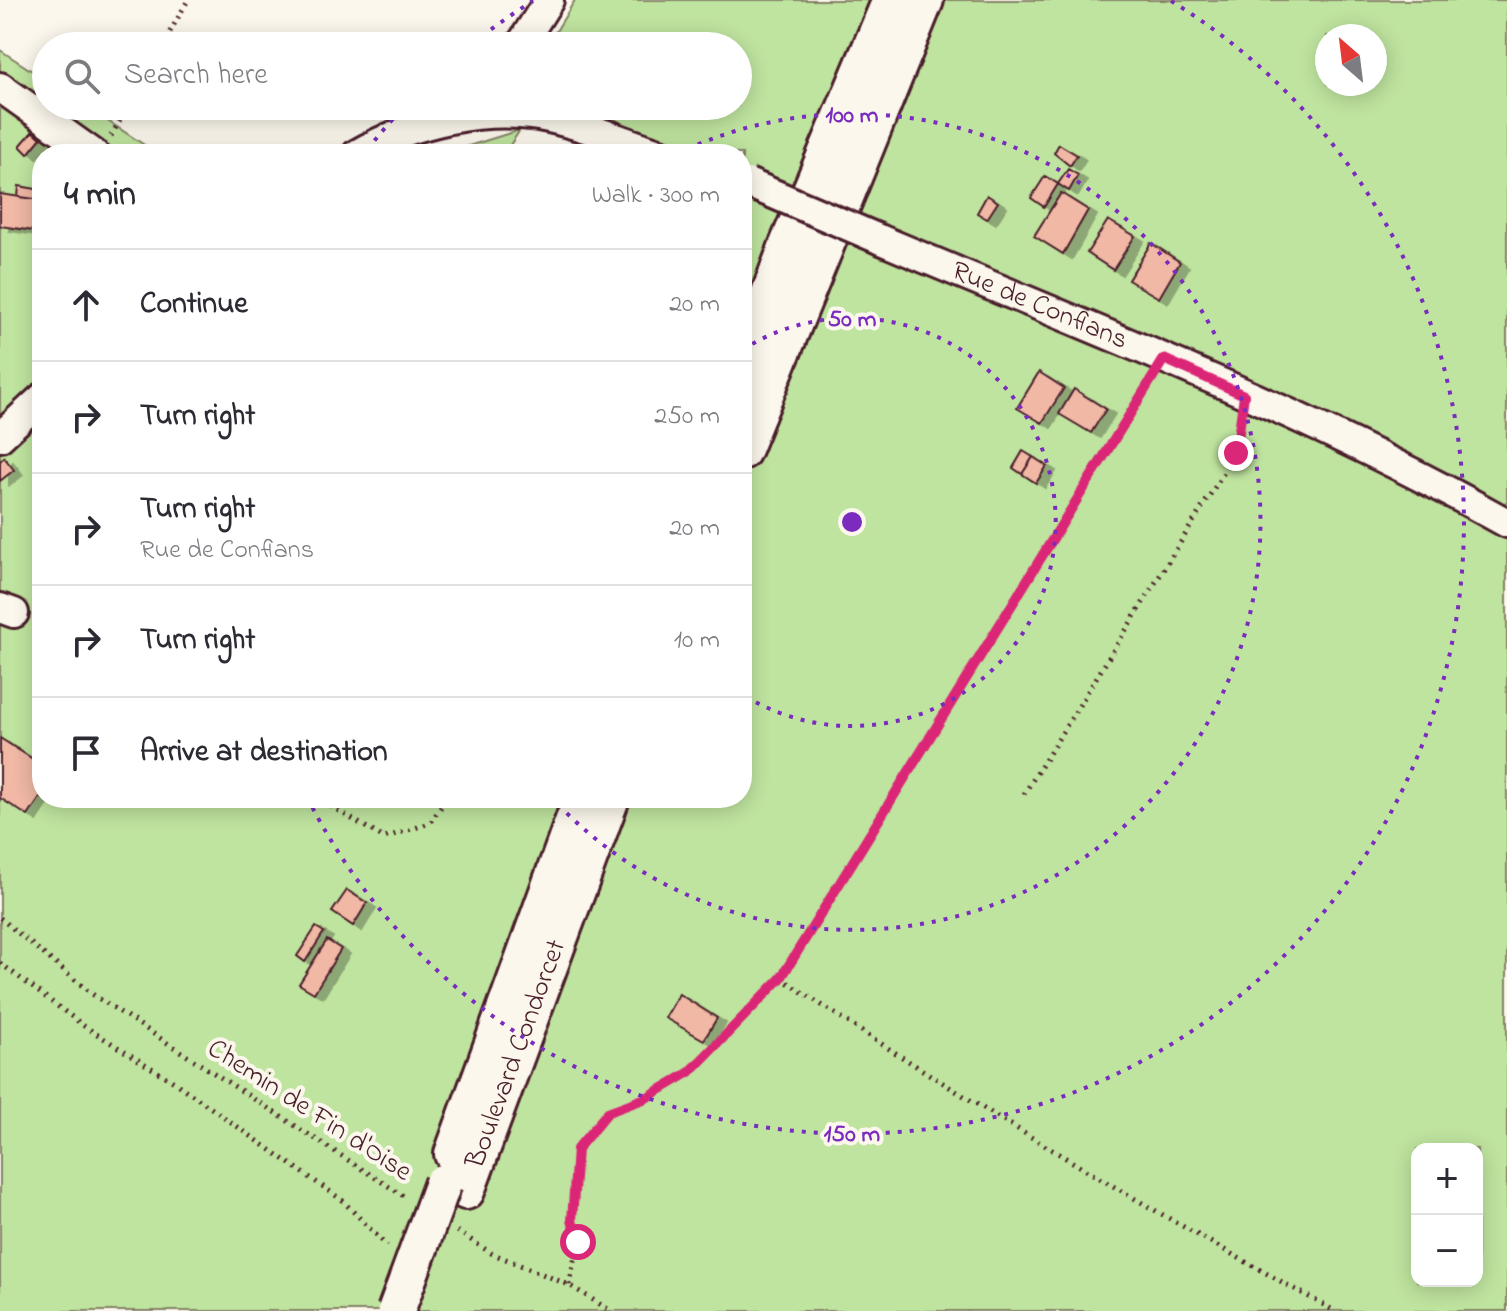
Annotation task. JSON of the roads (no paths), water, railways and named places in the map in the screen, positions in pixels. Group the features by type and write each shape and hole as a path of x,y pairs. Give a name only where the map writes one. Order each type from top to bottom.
{"main road":[{"path":"752,341 788,245 891,0"},
{"path":"752,426 925,0"},
{"name":"Boulevard Condorcet","path":"422,1311 454,1187 579,808"},
{"name":"Boulevard Condorcet","path":"396,1311 454,1187 607,808"}],"street":[{"path":"529,32 549,0"},
{"path":"0,87 32,106"},
{"path":"55,120 94,144"},
{"path":"381,144 451,120"},
{"path":"554,120 630,144"},
{"name":"Rue de Conflans","path":"752,185 1164,359 1420,474 1507,523"},
{"path":"0,437 32,407"}]}
